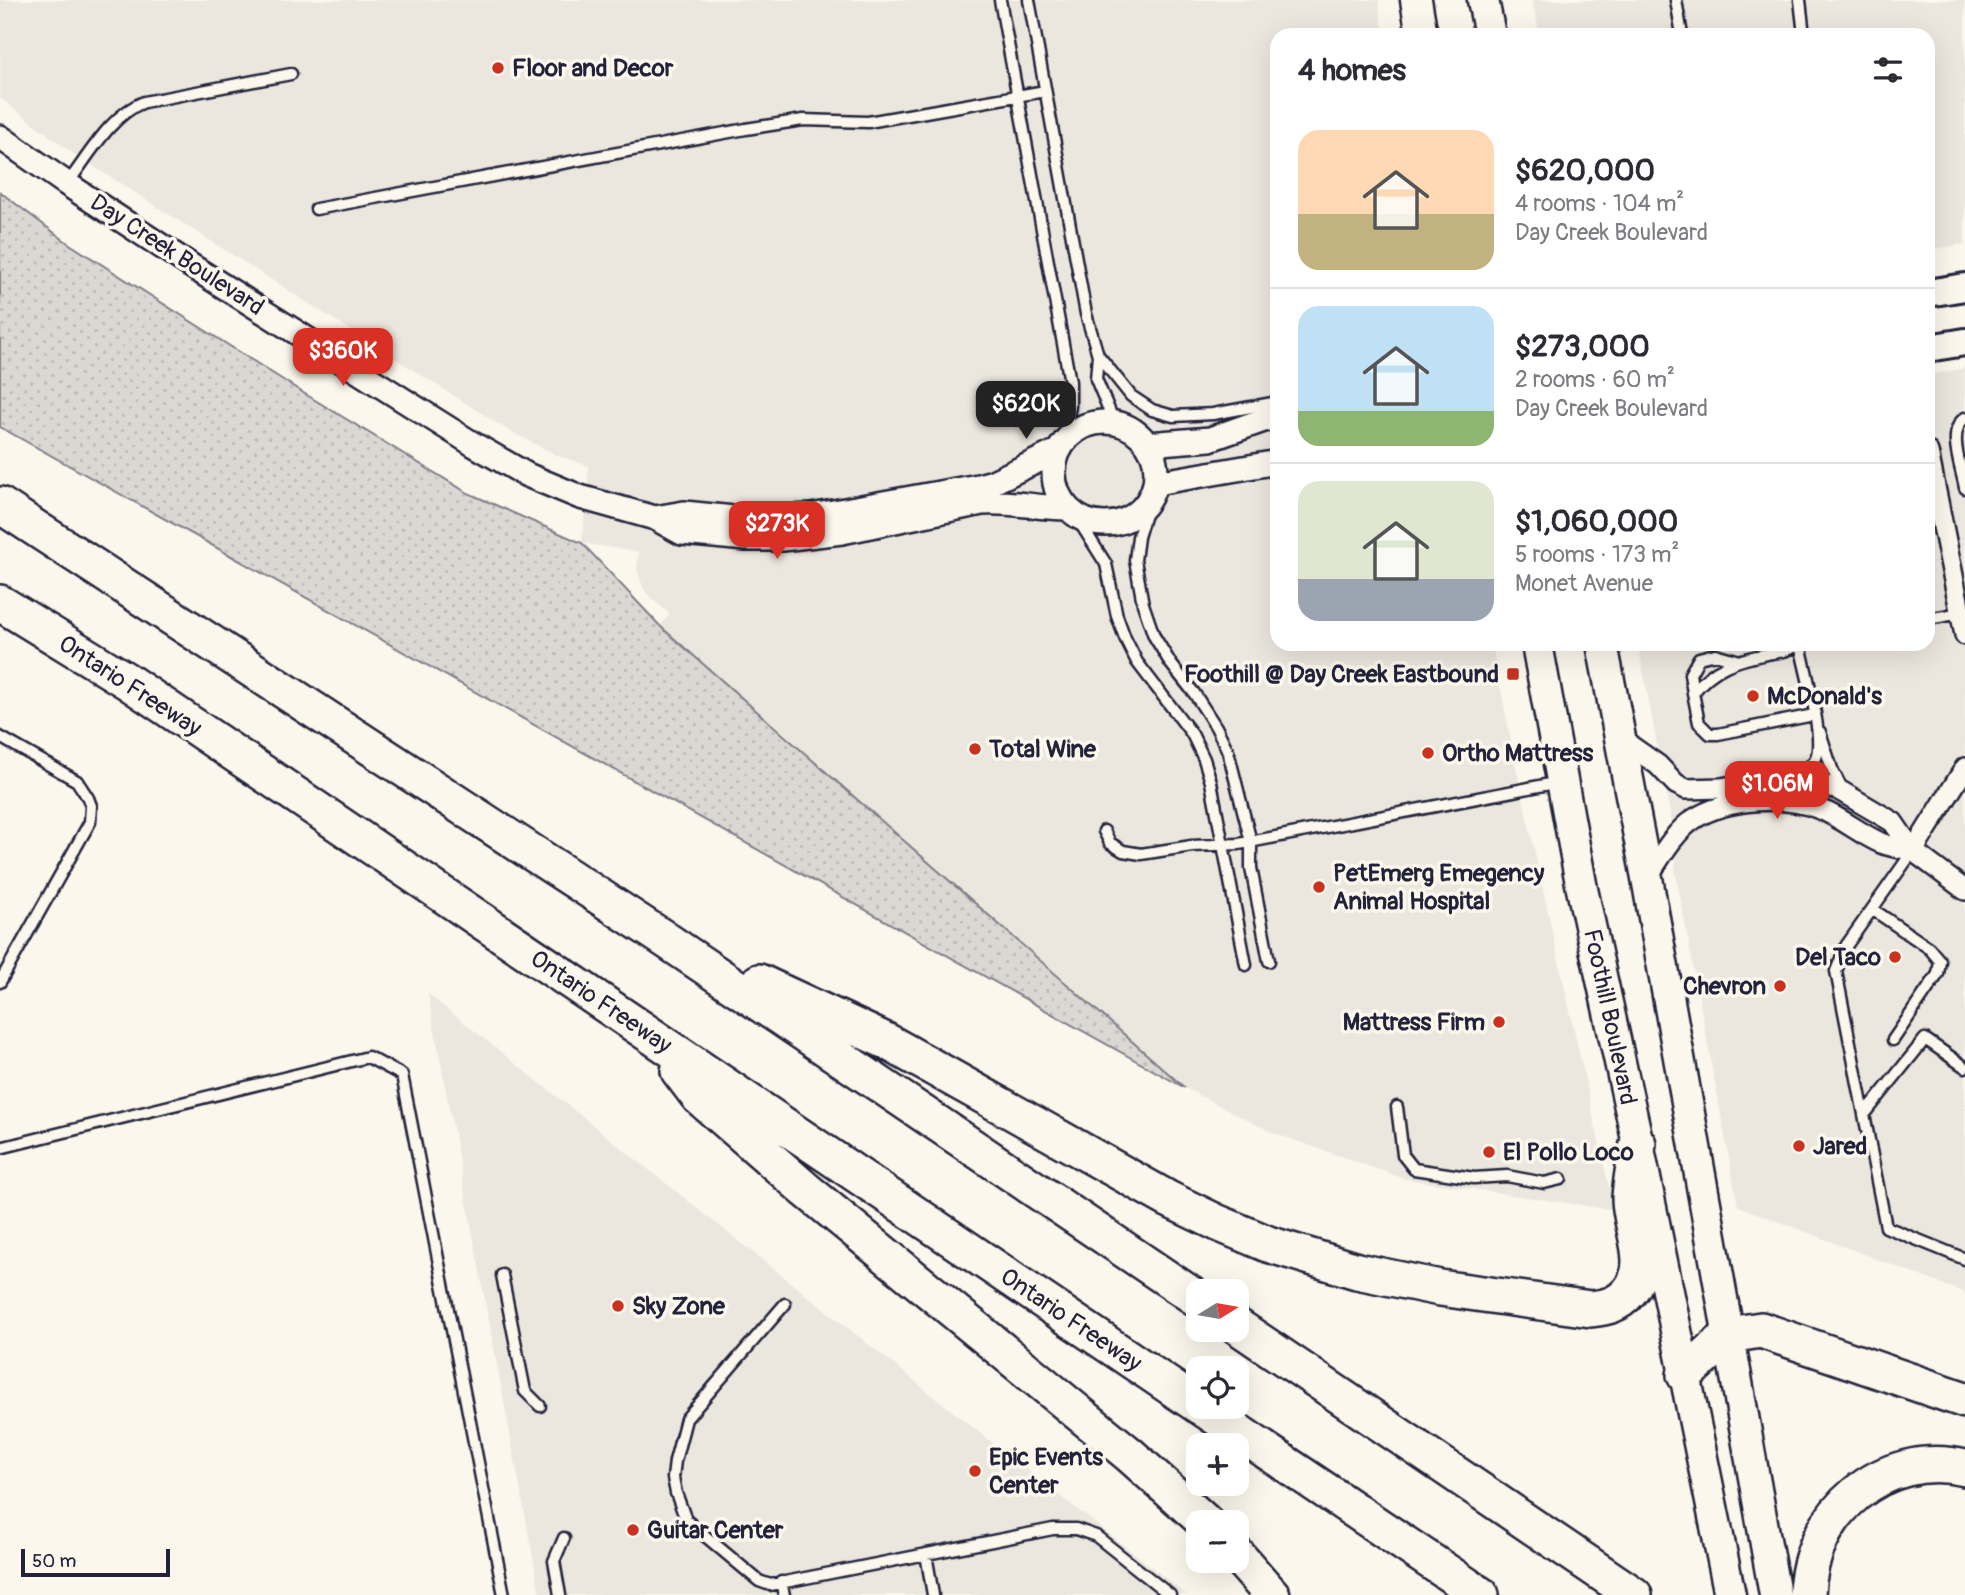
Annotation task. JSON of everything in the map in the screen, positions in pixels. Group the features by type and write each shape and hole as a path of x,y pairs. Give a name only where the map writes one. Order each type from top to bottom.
{"highway":[{"path":"0,505 660,936 1186,1291"},
{"name":"Ontario Freeway","path":"0,603 127,681 1186,1397"},
{"path":"660,936 886,1041 1168,1199 1268,1244 1357,1271 1440,1288 1591,1309 1612,1306 1632,1288 1641,1261 1630,1199 1638,1144"},
{"path":"653,1038 698,1096 806,1190 1120,1447 1191,1510"},
{"path":"1685,1375 1729,1335 1761,1330 1965,1401"},
{"path":"1250,1335 1634,1595"},
{"name":"Ontario Freeway","path":"1219,1419 1480,1595"},
{"path":"1807,1595 1807,1577 1819,1541 1839,1507 1878,1479 1921,1465 1948,1464 1965,1468"},
{"path":"1249,1569 1272,1595"}],"main road":[{"path":"1416,0 1421,28"},
{"path":"1483,0 1489,28"},
{"path":"1935,292 1965,287"},
{"path":"1935,347 1965,342"},
{"name":"Foothill Boulevard","path":"1538,651 1582,890 1638,1144 1730,1595"},
{"path":"1603,651 1647,877 1775,1595"}],"street":[{"name":"Day Creek Boulevard","path":"0,136 67,184 461,436 527,475 580,497 655,518 682,533 746,539 782,539 842,532 982,503 1000,502 1071,511"},
{"path":"1148,444 1210,439 1270,418"},
{"path":"1100,421 1115,422 1128,426 1148,444 1154,457 1152,492 1138,513 1123,522 1106,525 1090,522 1071,511 1058,495 1054,466 1061,447 1073,432 1100,421"},
{"name":"Day Creek Boulevard","path":"655,518 684,513 744,519 811,516 993,482 1061,447"},
{"path":"1152,492 1270,464"},
{"path":"1935,486 1965,635"},
{"path":"1621,739 1658,765 1676,784 1686,789 1721,788 1777,778 1837,789 1893,822 1913,850 1965,890"},
{"path":"1913,850 1965,768"},
{"path":"1647,877 1670,844 1693,819 1724,807 1755,801 1779,801 1809,806 1847,821 1882,844 1913,850"}],"lane":[{"path":"1000,0 1070,383 1070,406 1061,447"},
{"path":"1029,0 1086,314 1098,355 1096,379 1115,422"},
{"path":"1676,0 1681,28"},
{"path":"1800,0 1803,28"},
{"path":"67,184 115,121 130,107 291,74"},
{"path":"316,209 746,129 803,120 869,122 1045,91"},
{"path":"1098,355 1131,396 1152,410 1173,416 1213,414 1270,403"},
{"path":"1965,418 1960,421 1955,435 1965,488"},
{"path":"1152,492 1138,537 1135,560 1143,604 1154,636 1194,692 1228,751 1251,842 1251,868 1269,961"},
{"path":"1071,511 1106,565 1117,616 1137,662 1192,734 1204,759 1211,782 1246,965"},
{"path":"1935,618 1961,613"},
{"path":"1693,692 1704,678 1737,660 1785,651"},
{"path":"1800,651 1814,715 1832,769 1845,794"},
{"path":"1737,660 1715,654 1699,658 1690,674 1699,723 1710,733 1814,715"},
{"path":"1792,780 1812,765 1817,754 1814,715"},
{"path":"0,737 77,781 91,806 90,822 0,982"},
{"path":"1104,831 1110,843 1123,852 1140,854 1192,846 1251,842 1563,782"},
{"path":"1913,850 1846,946 1836,971 1886,1227 1965,1259"},
{"path":"1872,909 1929,948 1940,961 1938,974 1893,1040"},
{"path":"1864,1115 1925,1039 1965,1067"},
{"path":"0,1148 368,1057 402,1075 504,1595"},
{"path":"1397,1107 1403,1156 1415,1169 1474,1178 1507,1176 1544,1183 1561,1179"},
{"path":"502,1275 525,1391 540,1406"},
{"path":"785,1304 686,1419 678,1443 673,1478 685,1520 759,1581 770,1585 1053,1529 1076,1529 1096,1536 1170,1595"},
{"path":"560,1595 554,1561 564,1538"},
{"path":"926,1554 933,1595"},
{"path":"781,1583 784,1595"}],"shaded area":[{"path":"0,0 1378,0 1383,28 1270,28 1270,651 1493,651 1517,772 1614,1210 1405,1179 1271,1132 1185,1088 950,885 660,626 670,614 643,588 637,569 639,552 582,543 589,466 556,455 506,429 71,152 0,98"},
{"path":"1532,0 1965,0 1965,244 1935,249 1935,28 1538,28"},
{"path":"0,192 68,243 305,394 468,493 582,543 660,626 1185,1088 0,427"},
{"path":"1965,368 1965,1293 1738,1206 1675,870 1677,850 1639,651 1935,651 1935,374"},
{"path":"428,994 966,1422 1187,1595 540,1595"}],"place":[{"name":"Floor and Decor","path":"498,68"},
{"name":"Foothill @ Day Creek Eastbound","path":"1513,674"},
{"name":"McDonald's","path":"1753,696"},
{"name":"Total Wine","path":"975,749"},
{"name":"Ortho Mattress","path":"1428,753"},
{"name":"PetEmerg Emegency Animal Hospital","path":"1319,887"},
{"name":"Del Taco","path":"1895,957"},
{"name":"Chevron","path":"1780,986"},
{"name":"Mattress Firm","path":"1499,1022"},
{"name":"Jared","path":"1799,1146"},
{"name":"El Pollo Loco","path":"1489,1152"},
{"name":"Sky Zone","path":"618,1306"},
{"name":"Epic Events Center","path":"975,1471"},
{"name":"Guitar Center","path":"633,1530"}]}
